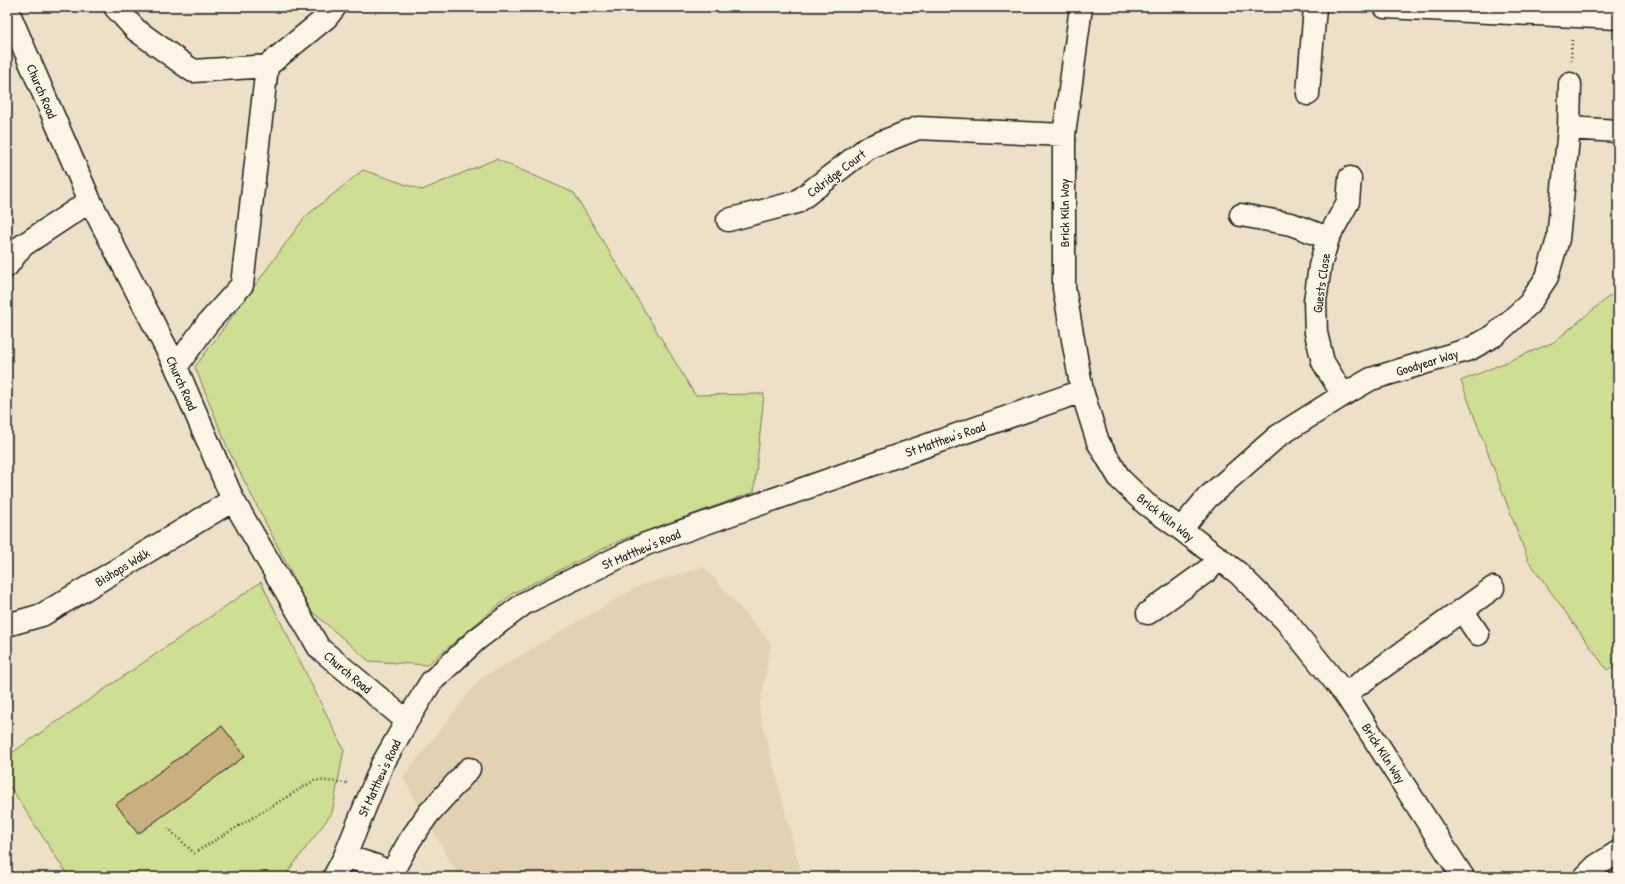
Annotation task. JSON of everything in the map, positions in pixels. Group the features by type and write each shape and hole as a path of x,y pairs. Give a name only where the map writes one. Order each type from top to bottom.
{"street":[{"path":"115,7 136,30 193,71 267,66 327,17 336,7"},
{"name":"Brick Kiln Way","path":"1081,7 1064,136 1064,288 1082,391 1098,442 1120,479 1146,504 1238,573 1286,621 1345,694 1463,877"},
{"path":"1308,94 1315,7"},
{"path":"1385,7 1618,18"},
{"name":"Church Road","path":"7,9 90,202 176,367 233,500 319,648 407,721"},
{"path":"176,367 207,324 242,285 267,66"},
{"name":"Goodyear Way","path":"1181,529 1207,498 1278,436 1371,379 1470,349 1495,335 1529,304 1547,276 1558,240 1568,128 1570,84"},
{"name":"Colridge Court","path":"728,220 797,202 867,148 918,128 1064,136"},
{"path":"1568,128 1618,131"},
{"name":"Guests Close","path":"1343,395 1323,362 1316,333 1315,301 1320,266 1328,238 1348,202 1350,178"},
{"path":"7,266 22,246 90,202"},
{"name":"Guests Close","path":"1241,215 1291,224 1328,238"},
{"name":"St Matthew's Road","path":"334,877 345,856 382,765 431,682 476,640 525,603 646,544 1082,391"},
{"name":"Bishops Walk","path":"7,625 42,615 233,500"},
{"path":"1148,613 1208,570 1219,558"},
{"path":"1345,694 1493,588"},
{"path":"1462,610 1478,634"},
{"path":"345,856 376,866 394,875 410,840 429,813 469,769"},
{"path":"1585,877 1596,866 1618,852"}],"path":[{"path":"1570,84 1572,16"},
{"path":"7,585 11,601"},
{"path":"168,828 194,852 315,780 374,786"}],"shaded area":[{"path":"704,567 771,643 759,710 802,877 459,877 403,777 480,679 641,585"}],"green space":[{"path":"496,159 574,193 695,395 764,394 754,492 621,540 513,593 427,665 369,661 310,610 228,449 195,367 305,217 363,170 422,190"},
{"path":"1618,289 1618,663 1607,670 1528,560 1461,381 1554,342"},
{"path":"261,582 344,750 332,813 284,877 69,877 7,782 7,756"}],"building":[{"path":"222,726 245,756 138,834 116,804"}]}
